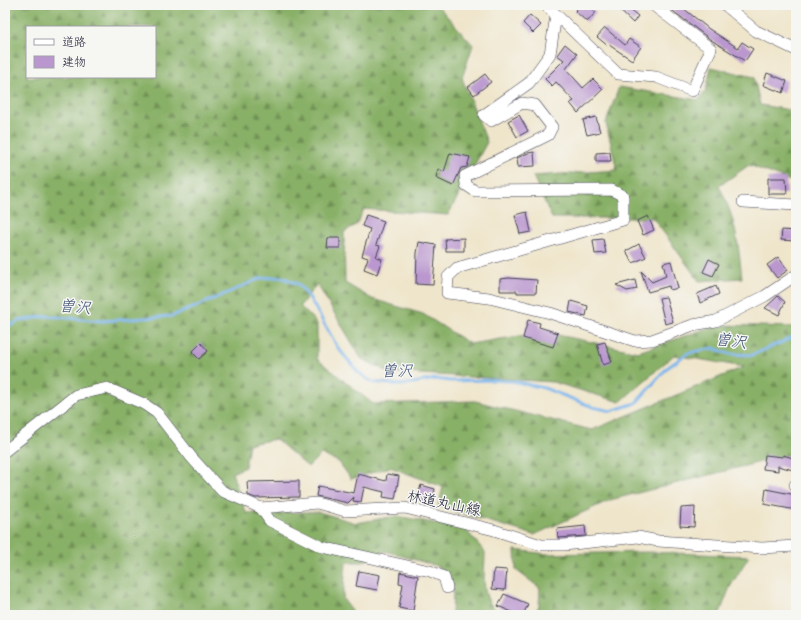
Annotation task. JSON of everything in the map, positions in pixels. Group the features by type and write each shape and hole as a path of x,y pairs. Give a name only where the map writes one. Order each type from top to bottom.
{"street":[{"path":"546,5 618,74 656,77 692,91 711,49 653,5"},
{"path":"726,5 756,30 796,50"},
{"path":"556,14 550,54 529,83 484,115 491,121 522,103 535,105 552,128 548,135 465,176 466,185 474,191 612,190 623,196 623,220 457,268 448,277 447,293 489,298 550,312 635,340 652,340 693,325 716,321 765,296 796,275"},
{"path":"743,202 796,205"},
{"name":"林道丸山線","path":"5,451 76,395 107,388 144,404 157,413 192,458 222,491 261,508 317,503 345,511 405,508 494,530 541,545 564,545 638,537 658,541 762,548 796,546"},
{"path":"261,508 270,521 322,547 430,571 444,577 447,588"}],"green space":[{"path":"5,5 437,5 473,45 462,78 487,142 448,215 364,209 357,224 344,232 345,283 372,299 423,314 470,344 544,332 638,352 717,325 796,327 796,453 610,500 534,535 438,506 443,487 390,467 351,479 339,462 321,454 308,467 276,439 249,444 245,467 232,473 246,513 319,512 356,523 397,516 465,529 485,552 484,579 487,596 490,603 496,610 504,615 452,615 453,591 450,575 437,566 385,551 362,562 346,562 343,599 355,615 5,615","holes":["317,284 361,358 388,372 553,382 620,402 674,355 744,367 592,430 475,401 373,404 317,359 317,323 300,306"]},
{"path":"711,67 754,77 760,105 796,111 796,183 749,165 719,186 733,220 742,278 699,281 653,218 552,218 533,176 617,170 606,123 619,87 699,100 706,90"},
{"path":"515,550 547,554 648,552 749,556 730,587 719,615 533,615 539,606 540,588 516,570"}],"building":[{"path":"581,5 588,5 596,12 587,22 575,11"},
{"path":"614,5 624,5 638,16 633,23"},
{"path":"665,5 684,5 683,8 709,29 738,48 742,42 753,49 745,61 711,40"},
{"path":"530,15 541,25 533,33 523,23"},
{"path":"605,28 625,45 629,39 641,47 632,60 609,45 608,46 597,37"},
{"path":"565,44 577,54 566,69 583,88 593,79 603,89 578,113 570,103 574,101 556,82 552,86 545,79 564,60 557,55"},
{"path":"767,73 787,81 783,93 763,85"},
{"path":"485,74 491,82 474,95 468,87"},
{"path":"519,115 528,131 517,137 508,121"},
{"path":"596,117 600,132 587,135 583,120"},
{"path":"534,152 535,166 518,167 517,158"},
{"path":"610,152 611,161 596,161 596,153"},
{"path":"450,153 470,157 467,167 461,168 453,186 436,178 438,169 444,172"},
{"path":"768,178 786,178 787,194 768,194"},
{"path":"527,212 531,232 520,234 515,215"},
{"path":"366,215 384,221 376,245 380,246 376,257 382,259 377,274 364,269 368,258 362,256 370,229 362,226"},
{"path":"648,216 654,230 643,235 637,221"},
{"path":"782,230 796,231 795,241 781,240"},
{"path":"328,238 340,238 340,248 327,248"},
{"path":"464,238 464,251 446,251 445,239"},
{"path":"603,239 606,253 595,254 593,240"},
{"path":"419,242 436,245 433,285 416,284 417,253"},
{"path":"639,244 646,257 633,263 626,251"},
{"path":"778,257 788,270 777,278 767,265"},
{"path":"709,259 719,264 713,276 703,272"},
{"path":"671,261 678,288 670,290 669,286 648,292 641,271 652,282 666,276 663,263"},
{"path":"509,278 537,280 536,293 500,291 500,279"},
{"path":"635,280 637,289 627,291 616,285"},
{"path":"716,286 719,294 700,303 697,294"},
{"path":"778,296 785,302 779,315 765,308"},
{"path":"666,297 673,322 665,324 659,298"},
{"path":"571,301 588,306 586,316 569,312"},
{"path":"528,320 540,323 539,327 558,333 553,347 523,338"},
{"path":"605,342 612,362 603,365 597,344"},
{"path":"201,343 208,351 199,359 192,352"},
{"path":"765,455 783,457 783,455 796,459 793,470 778,466 778,471 763,469"},
{"path":"358,474 386,481 387,474 399,476 395,499 383,497 384,492 364,487 361,502 353,501 354,497 348,503 316,496 318,486 354,493"},
{"path":"299,481 299,497 255,498 248,495 247,482"},
{"path":"421,485 435,489 432,504 417,500"},
{"path":"766,489 796,495 796,510 764,504"},
{"path":"695,507 694,527 680,526 681,508"},
{"path":"585,526 586,536 558,538 557,529"},
{"path":"494,569 507,570 505,590 492,589"},
{"path":"359,571 380,575 377,590 356,586"},
{"path":"400,572 418,576 413,611 399,608 403,584 399,583"},
{"path":"504,594 528,604 523,615 519,615 498,606"}],"waterway":[{"name":"曽沢","path":"5,328 19,321 46,316 102,321 172,316 261,278 281,277 298,284 309,297 338,348 358,372 372,382 401,385 436,379 450,381 496,380 517,382 544,388 593,407 611,411 636,403 667,368 688,353 713,348 729,354 752,355 796,336"}]}
